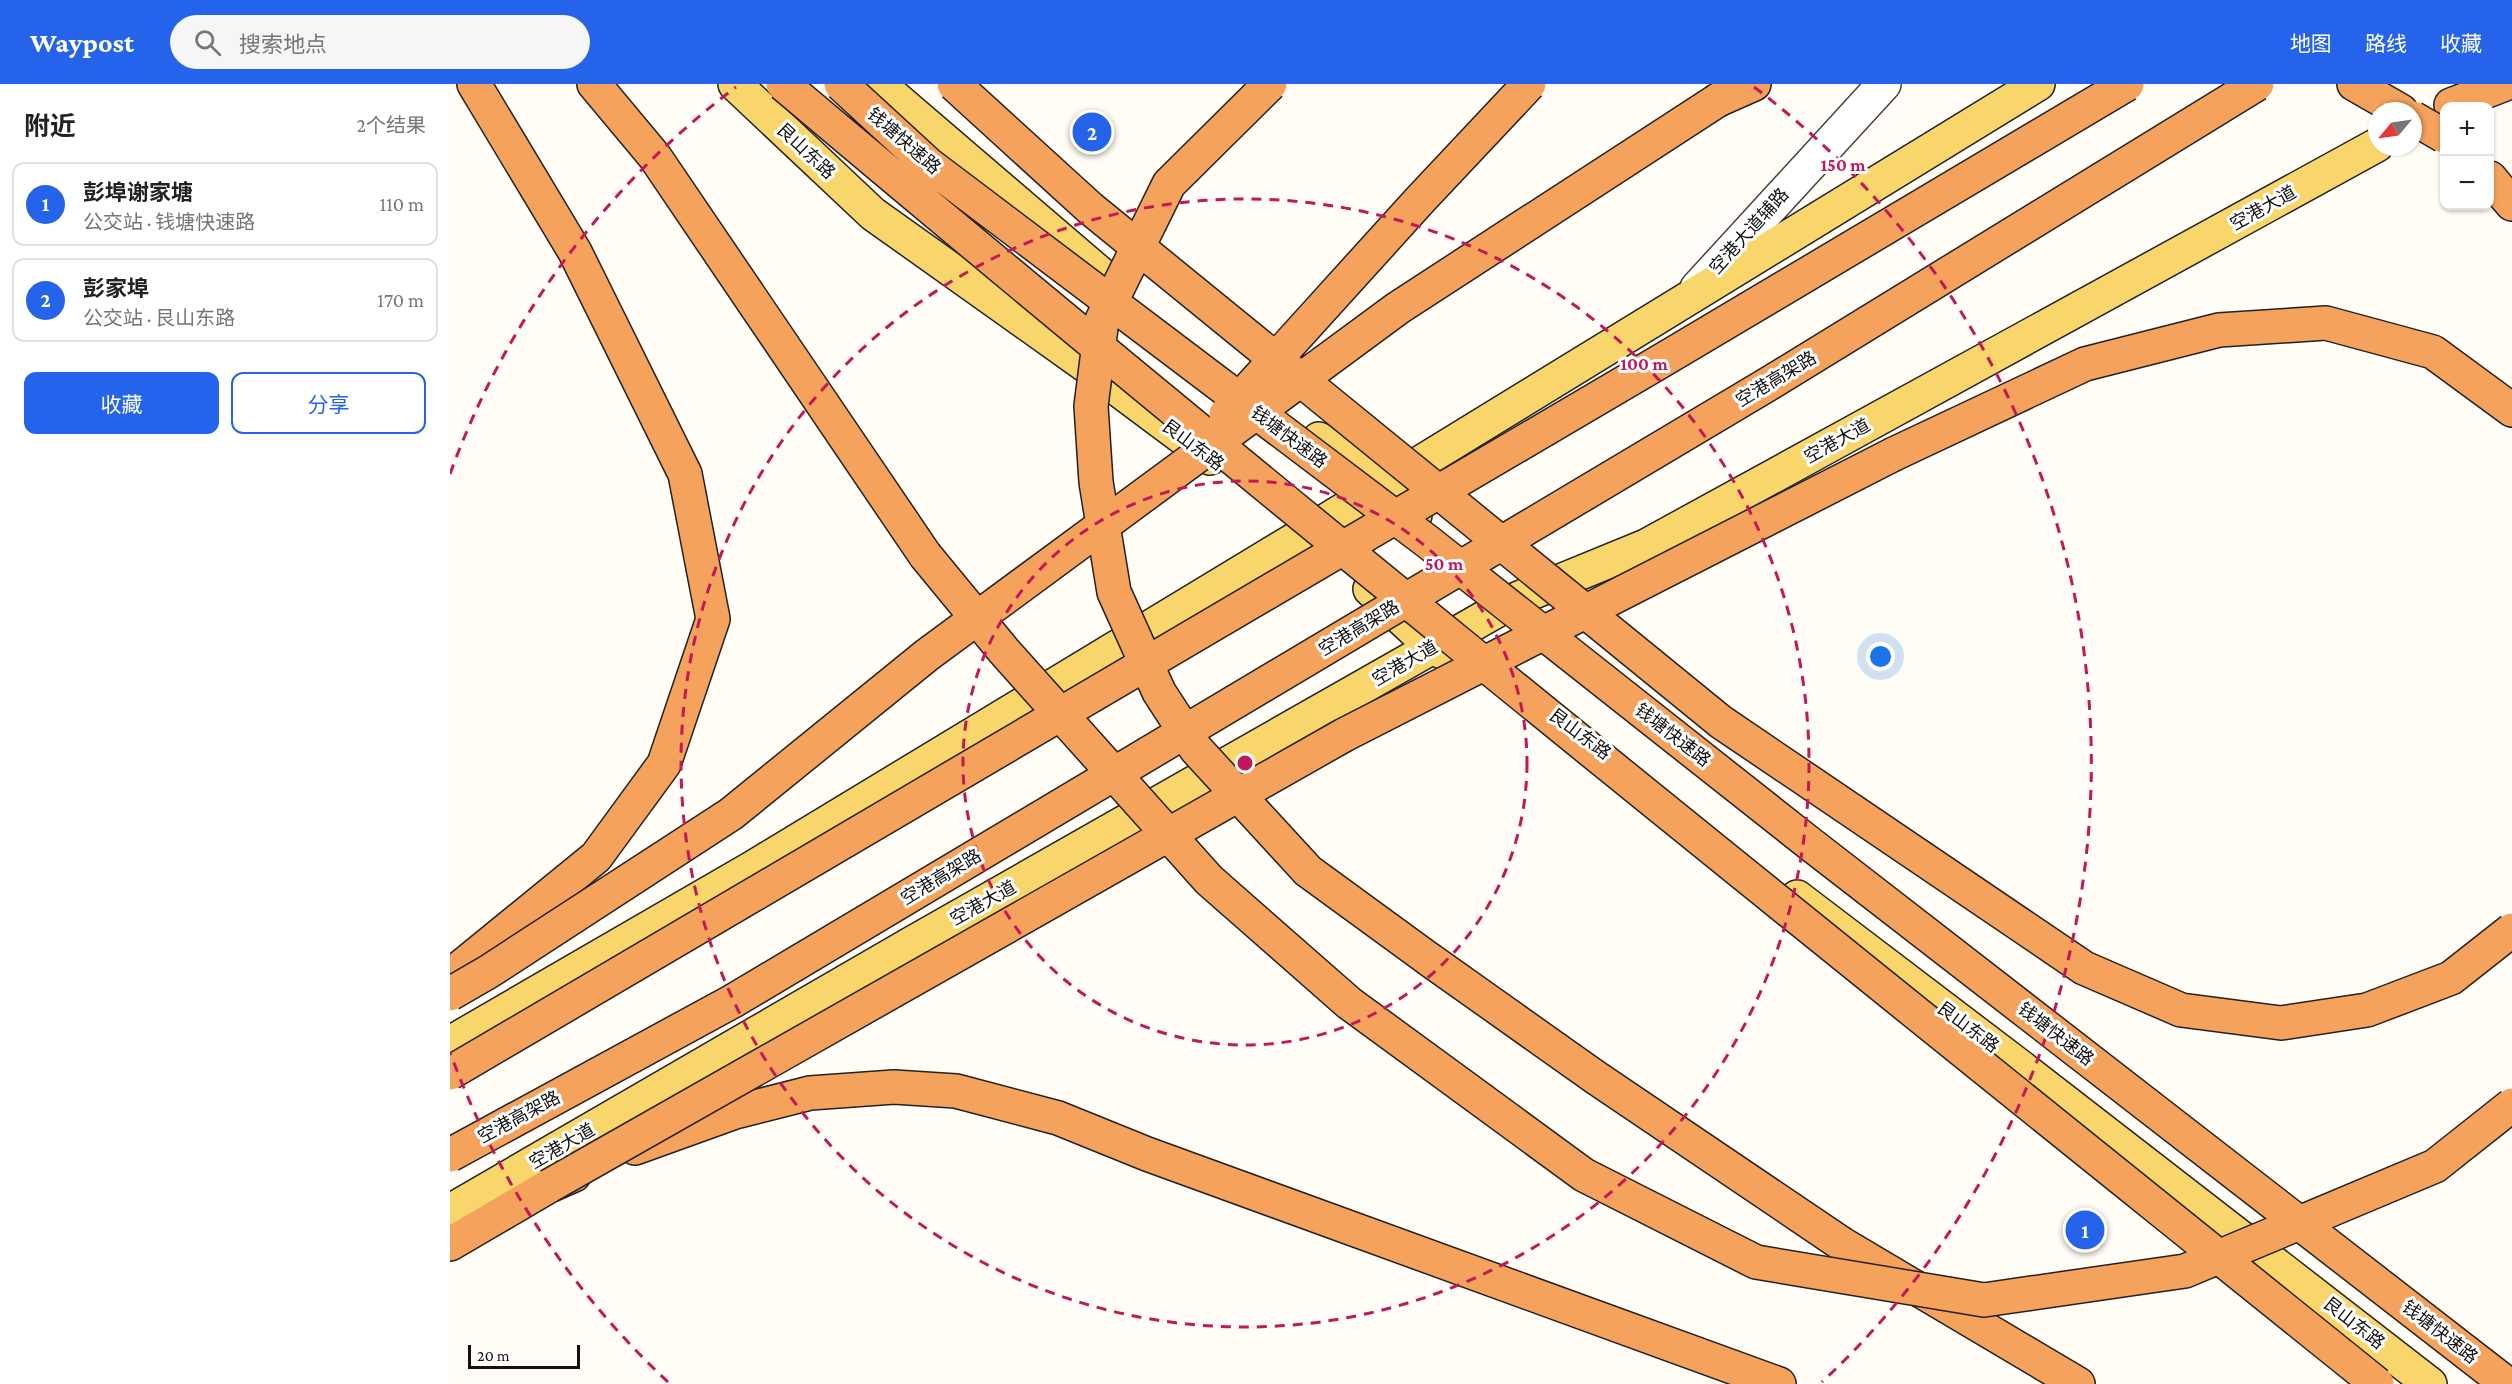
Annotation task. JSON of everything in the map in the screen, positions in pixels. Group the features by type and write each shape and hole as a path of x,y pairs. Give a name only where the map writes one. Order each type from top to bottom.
{"highway":[{"path":"450,976 596,857 664,764 713,619 686,474 574,252 474,84"},
{"path":"594,84 655,157 925,555 1004,651 1209,880 1349,1003 1584,1175 1756,1263 1984,1300 2185,1271 2435,1166 2512,1105"},
{"name":"钱塘快速路","path":"783,84 997,264 1729,862 2377,1384"},
{"name":"钱塘快速路","path":"841,84 928,164 1428,542 1804,839 2507,1384"},
{"path":"954,84 1090,208 1721,722 2084,968 2181,1010 2281,1023 2367,1010 2451,978 2512,930"},
{"path":"1270,84 1169,184 1102,320 1091,406 1096,482 1114,592 1159,692 1196,748 1308,871 1595,1077 1842,1244 2078,1384"},
{"path":"450,994 488,972 731,814 927,655 1096,530 1222,418 1419,201 1529,84"},
{"path":"927,655 1398,308 1718,100 1754,84"},
{"path":"450,1073 2127,84"},
{"name":"空港高架路","path":"450,1155 732,1002 1764,386 2257,84"},
{"path":"2354,84 2385,102"},
{"path":"2458,102 2505,84"},
{"path":"2422,123 2440,133"},
{"path":"2494,183 2512,204"},
{"path":"450,1244 1344,735 1894,454 2085,364 2219,330 2326,323 2433,352 2512,410"},
{"path":"549,1186 650,1142 735,1112 810,1093 894,1087 956,1091 1058,1118 1148,1154 1779,1384"}],"main road":[{"name":"艮山东路","path":"735,84 873,214 1097,374 1309,531 1432,647 1534,700 2022,1068 2430,1384"},
{"path":"879,84 1102,277 1381,485 1519,598 1810,829 2512,1370"},
{"path":"450,1043 752,868 1309,531 2038,84"},
{"path":"2455,102 2487,84"},
{"path":"2422,121 2440,111"},
{"name":"空港大道","path":"450,1211 914,942 1519,598 1646,546 2368,150"}],"street":[{"name":"空港大道辅路","path":"1687,298 1884,84"},
{"path":"2459,102 2511,84"}],"place":[{"name":"彭家埠","path":"1092,132"},
{"name":"彭埠谢家塘","path":"2085,1230"}]}
